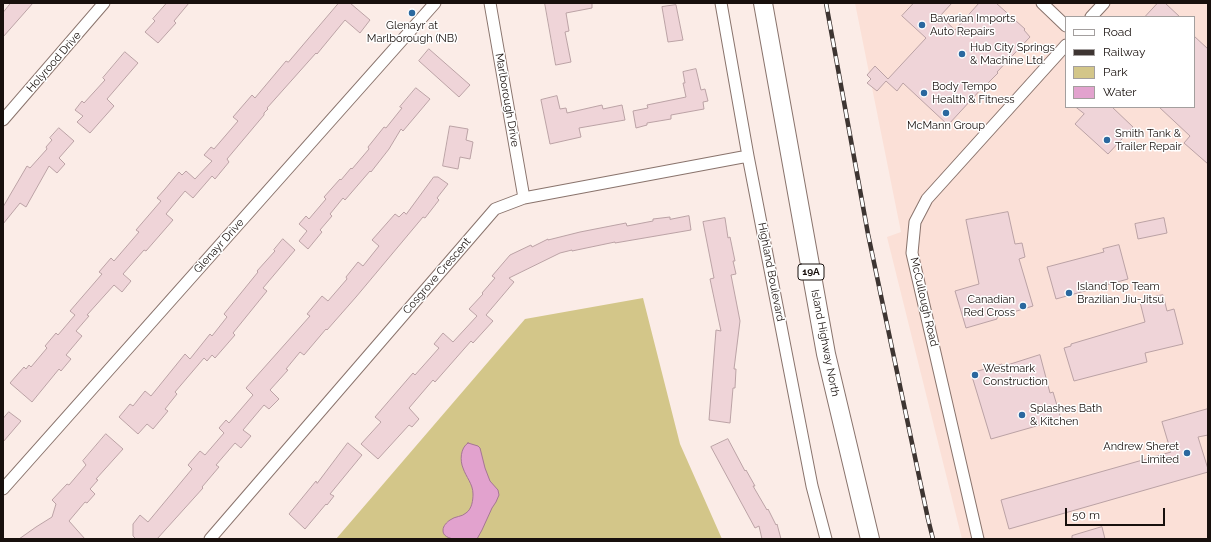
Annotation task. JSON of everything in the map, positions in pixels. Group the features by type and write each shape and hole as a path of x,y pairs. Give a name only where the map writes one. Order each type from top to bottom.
{"main road":[{"name":"Island Highway North","path":"763,3 826,354 870,539"}],"street":[{"name":"Holyrood Drive","path":"3,120 104,3"},
{"name":"Glenayr Drive","path":"3,489 435,3"},
{"name":"Marlborough Drive","path":"490,3 524,198"},
{"name":"Highland Boulevard","path":"721,3 748,156 812,486 826,539"},
{"path":"1042,3 1065,25"},
{"path":"1092,16 1104,3"},
{"name":"McCullough Road","path":"978,539 912,254 915,222 927,199 1065,46"},
{"name":"Cosgrove Crescent","path":"210,539 496,208 524,198 748,156"}],"shaded area":[{"path":"855,3 1208,3 1208,539 962,539 887,237 901,232"}],"green space":[{"path":"643,298 680,444 722,539 336,539 525,319"}],"water":[{"path":"468,443 480,448 490,481 498,490 499,495 477,539 468,540 447,537 444,534 443,529 445,524 450,520 466,513 472,504 473,490 461,462 463,448"}],"building":[{"path":"11,3 33,3 3,37 3,13"},
{"path":"167,3 189,3 174,21 176,23 158,43 145,32 155,21 153,19"},
{"path":"339,3 350,3 370,20 360,33 345,20 317,54 316,53 267,108 268,109 264,115 227,159 229,162 215,179 212,176 193,198 185,191 166,214 173,220 146,251 144,250 123,274 131,281 122,292 114,285 87,315 89,316 76,331 82,336 66,355 71,359 61,371 59,369 32,402 10,383 24,367 26,369 29,365 31,367 47,348 45,346 56,333 58,335 75,315 70,311 102,274 99,272 111,258 114,261 139,232 136,230 161,201 157,198 179,172 182,175 186,171 195,179 212,161 204,155 211,147 214,149 238,121 233,117 252,95 255,98 286,61 288,62"},
{"path":"545,3 592,3 592,8 566,13 569,31 565,32 571,62 556,65"},
{"path":"914,3 952,3 940,16 955,30 979,3 996,3 1025,29 1024,30 1030,37 948,125 903,83 897,91 886,81 877,91 867,83 871,79 867,75 875,66 888,79 926,38 902,16"},
{"path":"1158,3 1165,3 1179,16 1146,16"},
{"path":"676,5 683,40 668,42 662,7"},
{"path":"1195,37 1208,49 1208,164 1184,143 1190,136 1160,108 1195,108"},
{"path":"429,49 470,85 459,97 419,61"},
{"path":"125,52 138,63 107,99 114,106 90,133 77,122 83,116 75,110 82,101 84,103 105,80 103,78"},
{"path":"696,69 701,90 705,89 708,101 703,102 704,109 671,115 671,119 647,123 647,125 636,128 633,111 648,108 647,105 686,97 683,83 685,83 683,72"},
{"path":"416,88 430,99 403,131 401,129 389,149 371,172 370,171 345,200 343,198 330,214 332,216 320,230 322,232 308,249 299,241 307,231 299,224 306,216 309,219 326,199 324,197 351,168 352,169 369,149 368,147 384,127 386,128 402,108 400,107"},
{"path":"557,96 560,109 566,108 567,113 602,105 603,109 622,105 625,120 579,128 581,137 550,144 541,100"},
{"name":"Smith Tank & Trailer Repair","path":"1077,108 1113,108 1133,127 1108,154 1075,124 1084,114"},
{"path":"450,126 468,129 466,140 473,142 470,159 460,157 458,169 443,166"},
{"path":"59,128 74,141 59,158 65,164 57,173 49,166 26,207 20,203 3,224 3,207 27,166 30,168 47,149 46,147 52,140 50,138"},
{"path":"434,177 438,177 448,184 437,198 439,200 327,330 326,329 304,355 300,352 286,369 288,370 270,390 279,399 269,409 264,405 243,430 251,436 241,448 235,443 216,465 219,467 202,487 203,488 157,539 136,539 133,536 133,524 140,515 148,522 192,469 188,465 200,451 205,455 224,433 219,428 226,420 229,423 253,395 246,388 310,316 307,314 322,296 328,301 347,279 346,277 358,262 363,266 379,246 372,240 395,214 399,217 404,212 406,214"},
{"path":"1008,212 1015,244 1022,243 1025,257 1019,259 1033,306 966,328 955,291 979,284 966,220"},
{"path":"689,216 691,230 615,242 560,253 509,278 514,282 486,315 493,321 473,343 471,341 435,382 433,380 409,408 419,419 412,427 409,425 378,459 361,444 381,422 375,417 413,373 415,375 439,348 434,344 443,333 453,342 477,316 469,309 483,294 482,293 495,278 492,276 510,255 548,239 580,232 626,223 627,226 653,221 653,219 670,217 670,219"},
{"path":"725,218 728,238 730,237 735,261 733,261 736,274 731,275 740,321 734,369 736,369 735,388 733,388 730,423 709,420 716,330 721,331 710,279 714,278 703,222"},
{"path":"1164,218 1167,233 1138,239 1135,224"},
{"path":"283,239 295,250 263,288 267,291 233,333 235,335 215,358 212,355 207,361 204,358 175,392 177,394 165,409 168,411 153,429 147,424 138,434 119,417 130,404 133,406 145,391 151,396 185,354 190,359 210,334 212,336 227,317 224,314"},
{"path":"1119,245 1128,279 1056,299 1047,267 1104,252 1103,249"},
{"path":"1163,295 1167,311 1174,309 1183,344 1145,353 1147,362 1074,381 1064,348 1071,346 1071,344 1145,322 1140,302 1149,300 1149,298"},
{"path":"1040,355 1050,393 1053,392 1061,419 991,439 971,373 1002,364 1003,366"},
{"path":"1208,409 1208,435 1198,437 1208,472 1009,529 1001,500 1171,452 1162,422"},
{"path":"9,412 21,421 3,442 3,419"},
{"path":"106,434 123,449 96,479 98,480 90,489 95,494 87,503 85,502 69,521 85,539 19,539 52,517 56,504 52,500 67,484 69,485 86,465 83,461"},
{"path":"728,439 755,486 753,486 767,510 768,509 776,525 777,524 781,539 762,539 759,526 755,528 711,447"},
{"path":"348,443 362,455 330,494 334,496 305,529 289,514 316,481 317,483"},
{"path":"1102,527 1105,539 1072,539 1072,536"}],"railway":[{"path":"826,3 868,234 933,539"}],"place":[{"name":"Glenayr at Marlborough (NB)","path":"412,13"},
{"name":"Bavarian Imports Auto Repairs","path":"922,25"},
{"name":"Hub City Springs & Machine Ltd.","path":"962,54"},
{"name":"Body Tempo Health & Fitness","path":"924,93"},
{"name":"McMann Group","path":"946,113"},
{"name":"Smith Tank & Trailer Repair","path":"1107,140"},
{"name":"Island Top Team Brazilian Jiu-Jitsu","path":"1069,293"},
{"name":"Canadian Red Cross","path":"1023,306"},
{"name":"Westmark Construction","path":"975,375"},
{"name":"Splashes Bath & Kitchen","path":"1022,415"},
{"name":"Andrew Sheret Limited","path":"1187,453"}]}
